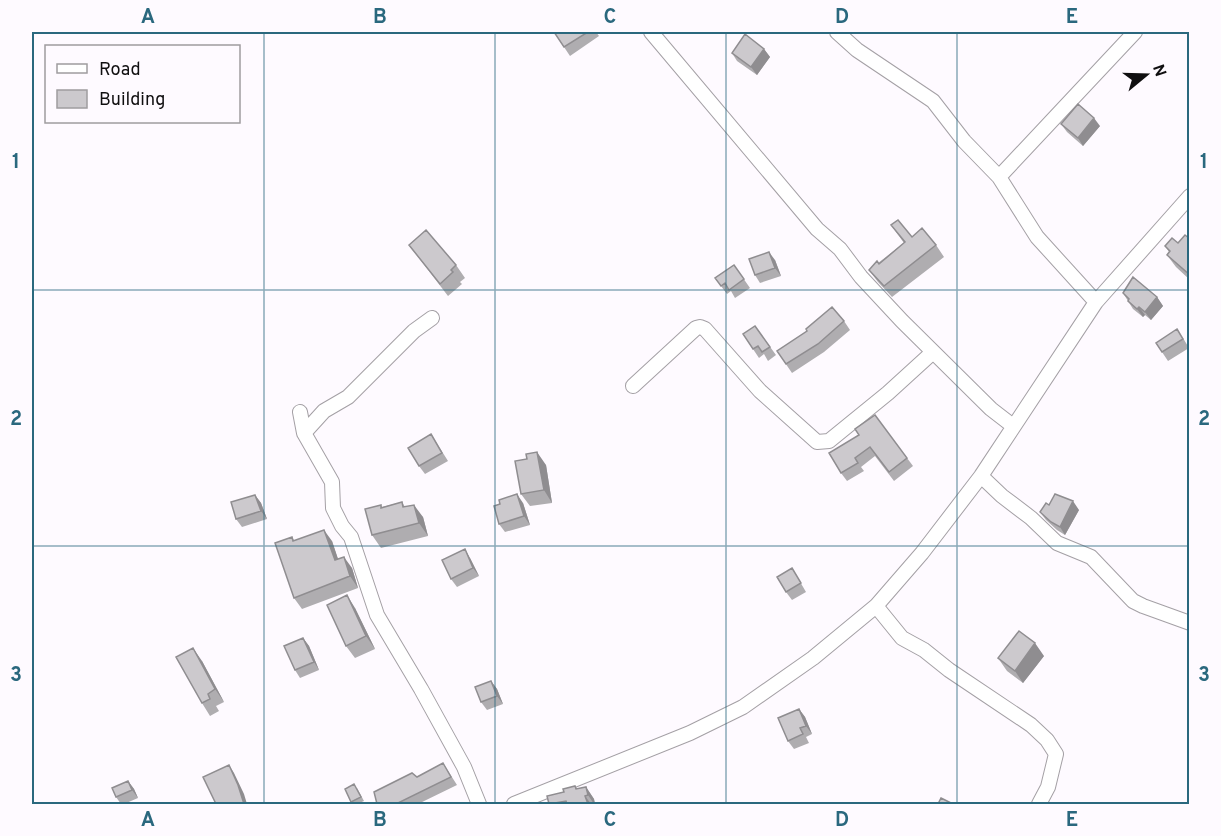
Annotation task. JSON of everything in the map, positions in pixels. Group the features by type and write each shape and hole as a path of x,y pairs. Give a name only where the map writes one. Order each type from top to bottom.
{"street":[{"path":"651,32 817,230 840,249 880,298 933,352 991,409 1013,426"},
{"path":"837,32 857,50 933,101 964,141 999,177 1037,237 1096,302"},
{"path":"999,177 1135,32"},
{"path":"514,804 690,733 743,707 813,658 876,606 922,553 981,476 1096,302 1190,196"},
{"path":"304,433 324,411 348,397 414,331 432,318"},
{"path":"633,386 696,328 700,327 705,329 760,391 817,442 823,442 829,441 888,393 933,352"},
{"path":"300,412 304,433 332,482 333,508 342,526 351,537 377,615 464,767 479,804"},
{"path":"981,476 1057,543 1091,557 1133,601 1190,623"},
{"path":"876,606 902,638 924,650 948,670 1018,715 1047,740 1056,754 1048,788 1039,804"}],"building":[{"path":"554,32 588,32 564,47"},
{"path":"745,34 764,49 751,67 732,53"},
{"path":"1078,104 1094,118 1078,138 1061,124"},
{"path":"898,220 912,237 922,228 936,245 884,286 869,270 877,261 879,264 905,242 891,225"},
{"path":"426,230 456,265 451,270 453,272 440,284 409,245"},
{"path":"1185,235 1190,239 1190,275 1167,255 1170,251 1165,246 1172,238 1178,243"},
{"path":"769,252 775,268 755,275 749,259"},
{"path":"734,265 744,279 729,290 725,283 721,286 715,278"},
{"path":"1133,277 1157,297 1145,312 1139,307 1137,309 1123,293"},
{"path":"832,307 844,321 818,344 786,364 777,351 807,331 806,329"},
{"path":"755,326 770,347 762,352 758,346 753,349 743,334"},
{"path":"1177,329 1183,339 1162,352 1156,343"},
{"path":"875,415 907,458 889,472 870,447 855,458 858,463 841,473 829,453 859,435 855,429"},
{"path":"431,434 442,453 419,466 408,448"},
{"path":"537,452 544,490 521,494 515,461 527,459 526,454"},
{"path":"517,494 524,516 499,524 494,506 500,504 499,500"},
{"path":"1055,494 1073,501 1060,527 1040,512 1046,503 1049,505"},
{"path":"255,495 261,511 236,519 231,502"},
{"path":"402,502 403,507 414,505 419,523 372,535 365,509 381,505 381,508"},
{"path":"324,530 335,560 344,557 350,576 294,598 275,543 292,537 293,541"},
{"path":"465,549 473,568 451,579 442,560"},
{"path":"792,568 801,583 786,592 777,577"},
{"path":"347,595 366,636 346,646 327,605"},
{"path":"1019,631 1035,643 1015,671 998,658"},
{"path":"303,638 314,662 295,670 284,646"},
{"path":"193,648 215,689 208,694 210,699 202,703 176,657"},
{"path":"491,681 497,696 481,702 475,687"},
{"path":"799,709 806,726 800,728 803,734 788,741 778,718"},
{"path":"443,763 451,777 396,804 377,804 374,792 412,773 417,777"},
{"path":"229,765 244,804 216,804 203,777"},
{"path":"128,781 132,790 116,797 112,788"},
{"path":"354,784 361,797 351,802 345,789"},
{"path":"575,786 576,789 586,787 588,795 585,796 588,804 567,804 566,801 549,804 547,796 564,792 563,789"},
{"path":"941,798 953,804 938,804"}]}
